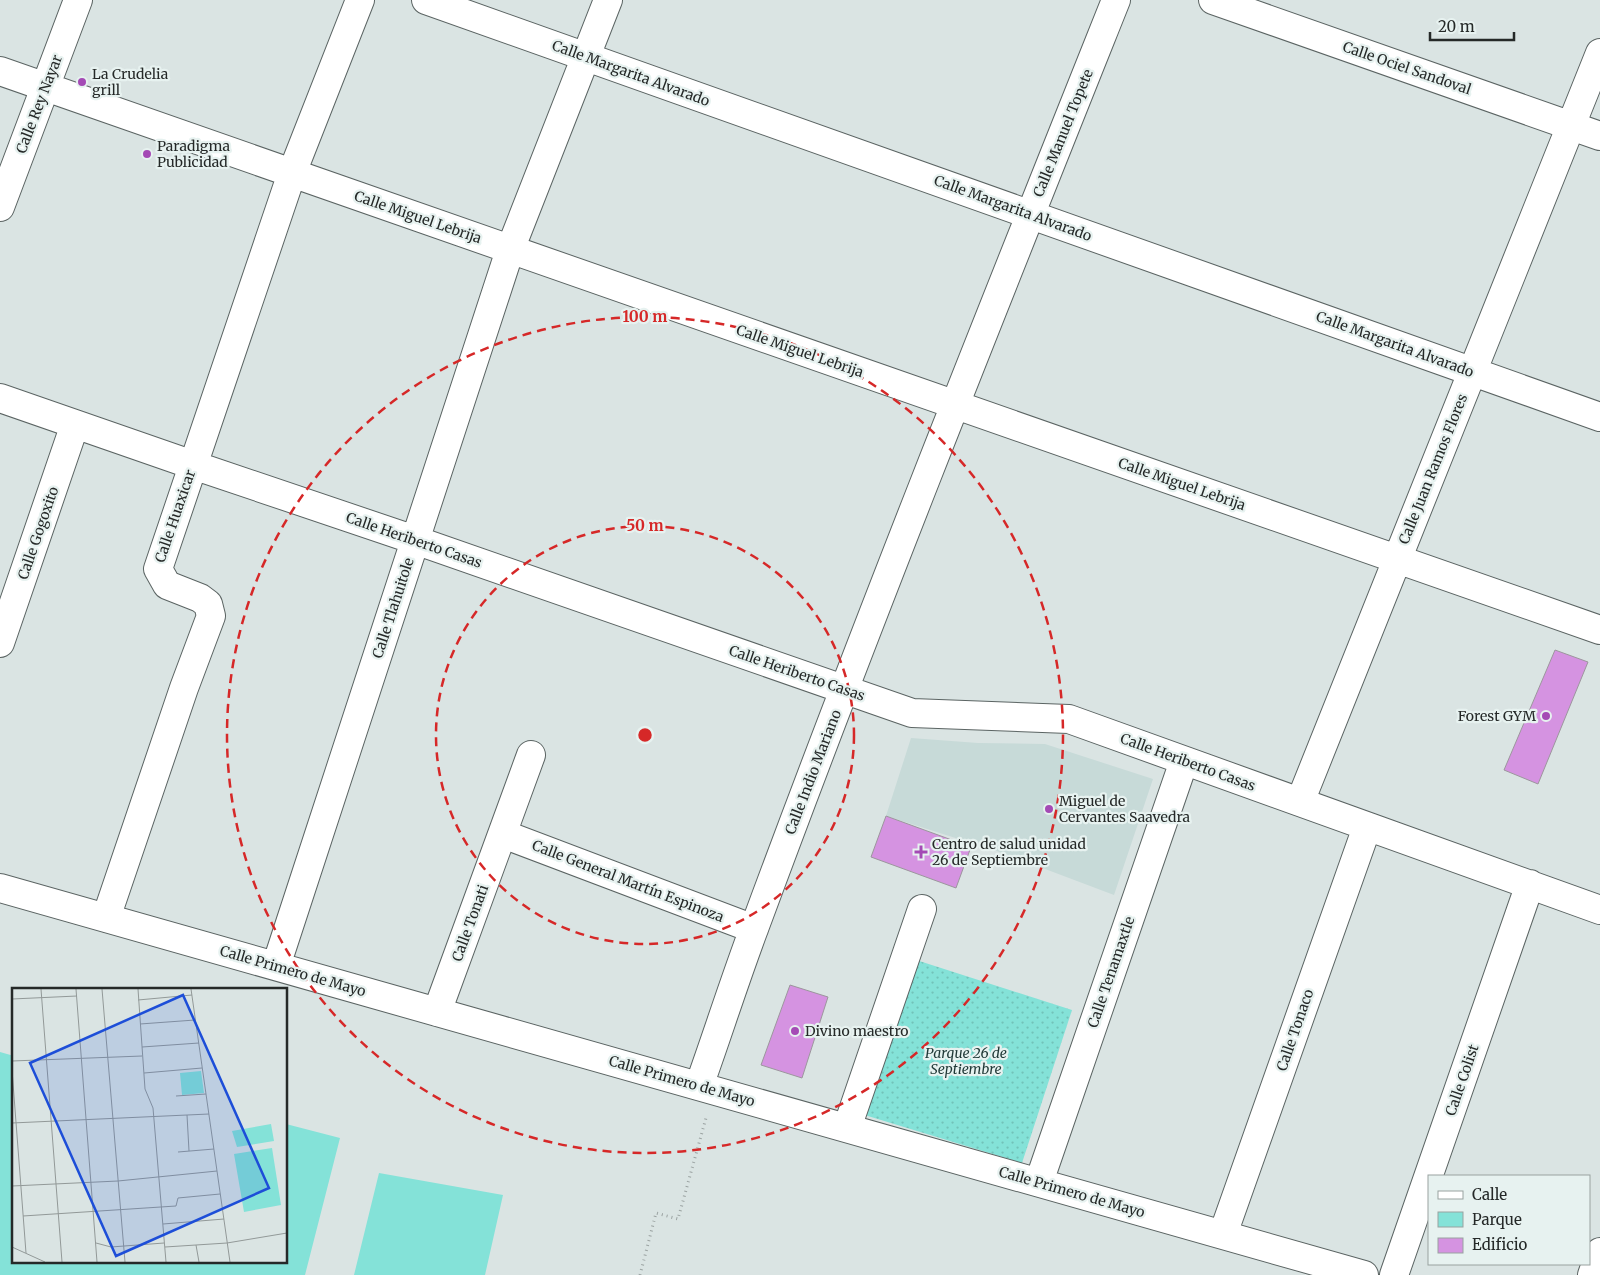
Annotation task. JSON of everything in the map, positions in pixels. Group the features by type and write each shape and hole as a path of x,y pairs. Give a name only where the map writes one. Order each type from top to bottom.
{"street":[{"name":"Calle Rey Nayar","path":"0,207 78,0"},
{"name":"Calle Huaxicar","path":"106,918 184,688 211,616 208,604 200,598 167,585 158,569 292,173 360,0"},
{"name":"Calle Margarita Alvarado","path":"426,0 1600,417"},
{"name":"Calle Tlahuitole","path":"276,966 510,250 608,0"},
{"name":"Calle Manuel Topete","path":"954,404 1116,0"},
{"name":"Calle Ociel Sandoval","path":"1213,0 1600,136"},
{"name":"Calle Juan Ramos Flores","path":"1300,802 1600,53"},
{"name":"Calle Miguel Lebrija","path":"0,71 1600,630"},
{"name":"Calle Heriberto Casas","path":"0,398 912,713 1069,719 1600,910"},
{"name":"Calle Indio Mariano","path":"707,1088 754,929 954,404"},
{"name":"Calle Gogoxito","path":"0,643 76,424"},
{"name":"Calle Tonati","path":"437,1012 531,755"},
{"name":"Calle Tenamaxtle","path":"1039,1182 1184,761"},
{"name":"Calle Tonaco","path":"1223,1234 1367,827"},
{"name":"Calle General Martín Espinoza","path":"503,834 754,929"},
{"name":"Calle Colist","path":"1429,1175 1530,884"},
{"name":"Calle Primero de Mayo","path":"0,888 1364,1275"},
{"path":"847,1128 922,909"},
{"name":"Calle Colist","path":"1394,1275 1428,1177"},
{"path":"1592,1275 1600,1252"}],"path":[{"path":"640,1275 656,1213 678,1219 707,1088"}],"shaded area":[{"path":"911,738 978,743 1045,744 1153,779 1114,895 1003,853 886,816"}],"green space":[{"name":"Parque 26 de Septiembre","path":"910,958 1072,1010 1022,1163 858,1113"},
{"path":"0,1052 12,1055 12,1262 288,1262 288,1125 340,1138 305,1275 0,1275"},
{"path":"379,1173 503,1195 485,1275 354,1275"}],"building":[{"name":"Forest GYM","path":"1555,650 1588,662 1538,784 1504,770"},
{"name":"Centro de salud unidad 26 de Septiembre","path":"886,816 971,847 956,888 871,857"},
{"name":"Divino maestro","path":"790,985 828,997 802,1078 761,1065"}],"place":[{"name":"La Crudelia grill","path":"82,82"},
{"name":"Paradigma Publicidad","path":"147,154"},
{"name":"Forest GYM","path":"1546,716"},
{"name":"Miguel de Cervantes Saavedra","path":"1049,809"},
{"name":"Centro de salud unidad 26 de Septiembre","path":"921,852"},
{"name":"Divino maestro","path":"795,1031"}]}
